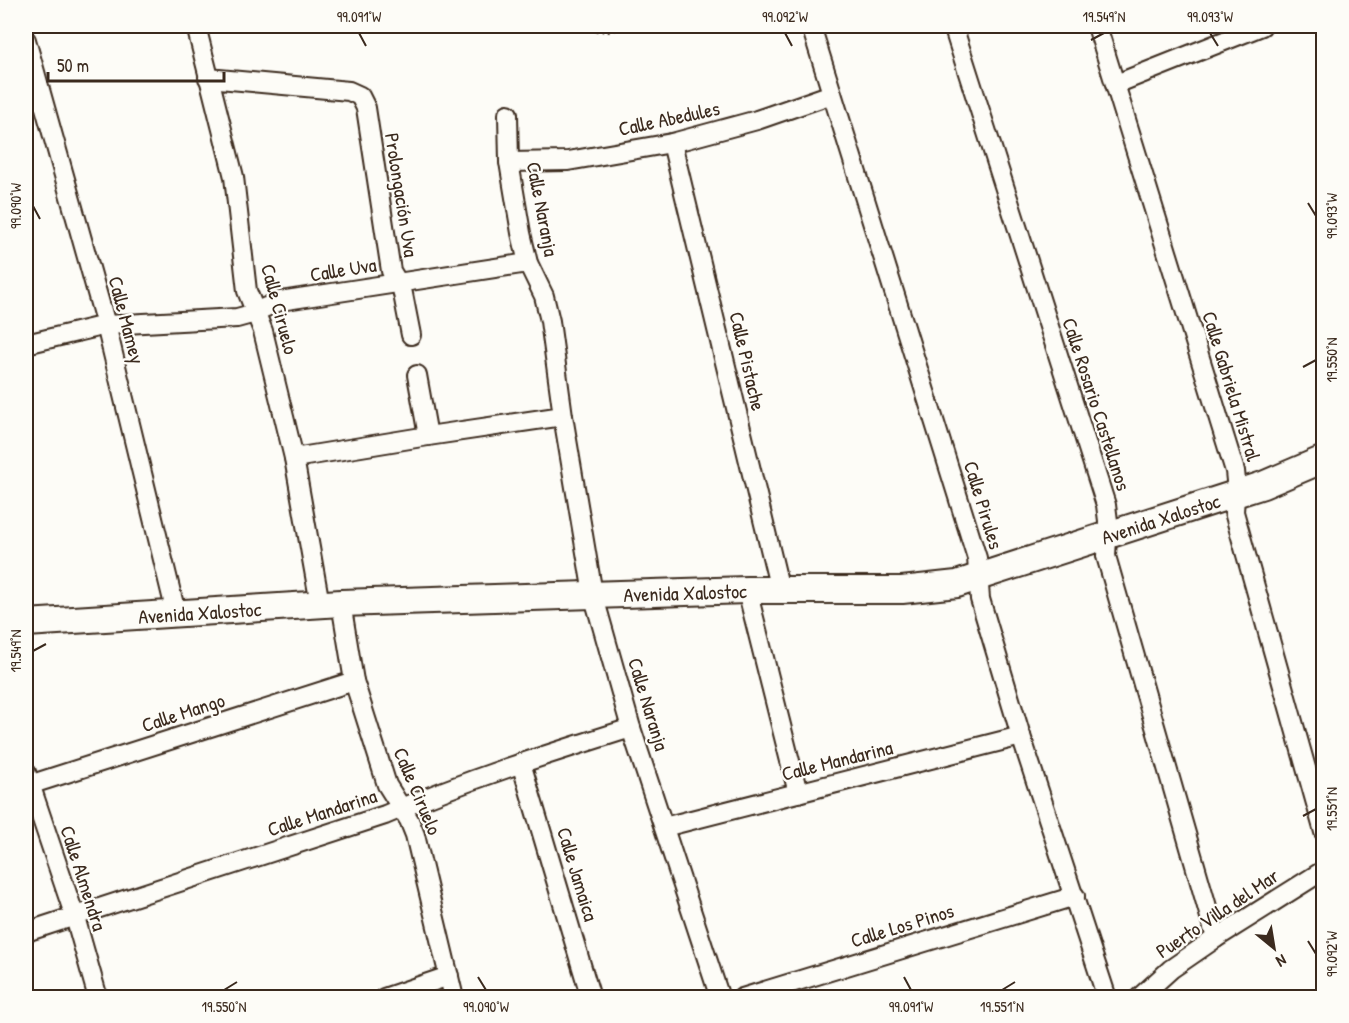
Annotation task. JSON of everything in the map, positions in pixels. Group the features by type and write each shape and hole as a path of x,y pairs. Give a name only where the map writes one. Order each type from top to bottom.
{"street":[{"name":"Calle Ciruelo","path":"196,26 234,177 247,291 263,331 330,604 387,785 402,808 415,835 454,998"},
{"name":"Calle Pirules","path":"811,26 977,558 980,598 1021,736 1107,998"},
{"name":"Calle Rosario Castellanos","path":"953,26 1106,505 1108,521 1106,556 1216,938"},
{"name":"Calle Gabriela Mistral","path":"1097,26 1235,471 1234,512 1323,832"},
{"path":"1116,84 1262,26"},
{"name":"Calle Mamey","path":"26,40 106,325 177,613"},
{"name":"Prolongación Uva","path":"208,78 349,91 360,96 366,108 391,271 404,297 411,335"},
{"name":"Calle Abedules","path":"509,162 568,161 672,143 757,120 832,94"},
{"name":"Calle Naranja","path":"508,114 509,162 521,233 528,263 544,296 550,321 563,416 593,594 631,728 720,998"},
{"name":"Calle Pistache","path":"672,143 780,590"},
{"name":"Calle Uva","path":"26,344 106,325 237,318 280,301 528,263"},
{"path":"417,375 428,436"},
{"path":"294,458 563,416"},
{"name":"Avenida Xalostoc","path":"26,623 330,604 747,590 902,590 957,584 1263,485 1323,459"},
{"path":"747,590 798,794"},
{"name":"Calle Mango","path":"27,781 354,681"},
{"name":"Calle Mandarina","path":"26,932 363,822 521,763 631,728"},
{"name":"Calle Mandarina","path":"664,827 1021,736"},
{"name":"Calle Jamaica","path":"521,763 591,998"},
{"name":"Calle Almendra","path":"27,781 75,917 98,998"},
{"name":"Puerto Villa del Mar","path":"1139,998 1171,969 1323,870"},
{"name":"Calle Los Pinos","path":"742,998 1075,896"},
{"path":"384,998 449,976"}],"path":[{"path":"536,26 609,31 630,26"}]}
